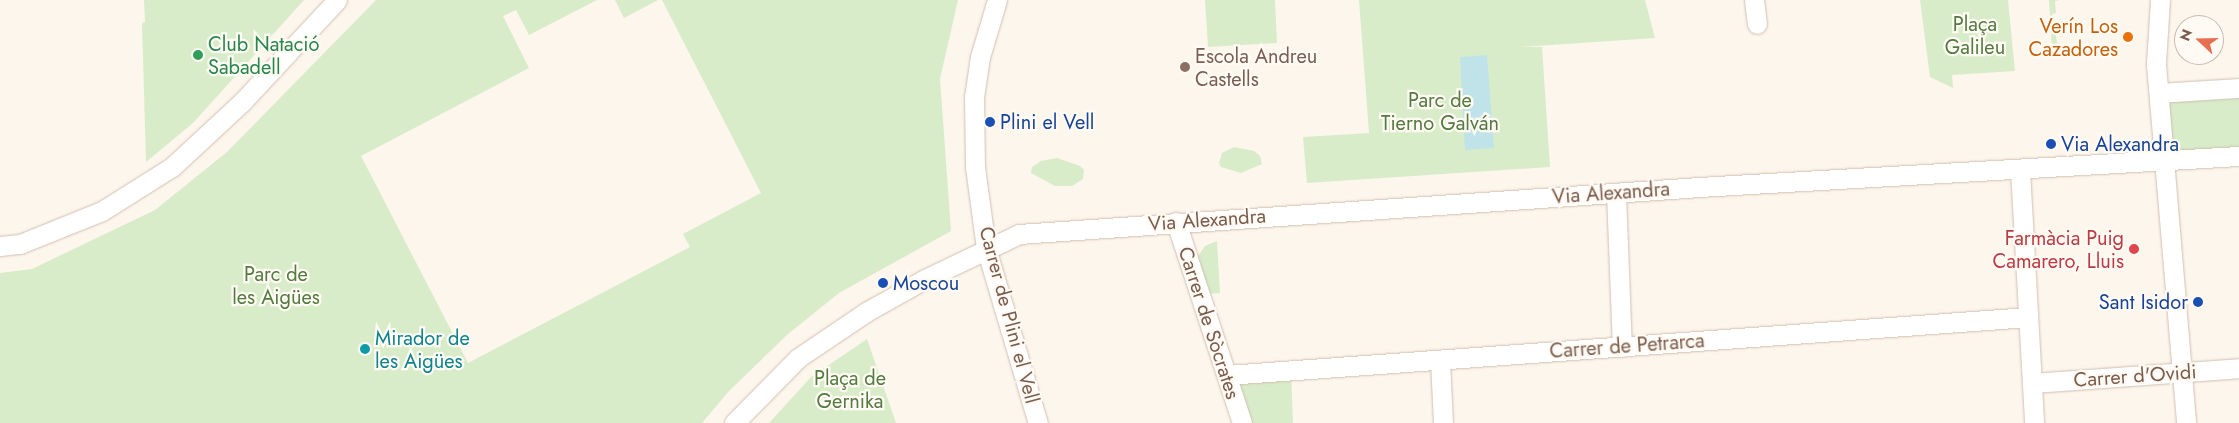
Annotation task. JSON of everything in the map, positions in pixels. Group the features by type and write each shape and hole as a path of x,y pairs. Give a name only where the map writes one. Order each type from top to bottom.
{"street":[{"path":"0,246 27,241 102,211 172,167 242,102 337,0"},
{"name":"Carrer de Plini el Vell","path":"997,0 980,57 974,97 975,167 986,248 1038,423"},
{"path":"1754,0 1757,24"},
{"path":"2160,0 2156,64 2186,423"},
{"path":"2159,93 2239,88"},
{"name":"Via Alexandra","path":"734,423 798,358 866,312 986,248 1019,234 1616,193 2239,156"},
{"path":"2020,170 2034,423"},
{"path":"1616,193 1622,347"},
{"name":"Carrer de Sòcrates","path":"1176,222 1242,423"},
{"name":"Carrer de Petrarca","path":"1227,375 2028,317"},
{"path":"1440,360 1443,423"},
{"name":"Carrer d'Ovidi","path":"2032,383 2239,368"}],"green space":[{"name":"Club Natació Sabadell","path":"144,0 304,0 193,123 146,162 142,23 145,22"},
{"name":"Parc de les Aigües","path":"376,0 597,0 529,35 516,10 503,16 529,68 361,156 468,363 690,247 683,234 761,193 662,0 958,0 940,79 951,231 839,293 788,334 729,391 702,423 0,423 0,273 32,269 155,210 227,152"},
{"path":"615,0 658,0 624,18"},
{"path":"1205,0 1275,0 1277,43 1208,47"},
{"name":"Parc de Tierno Galván","path":"1359,0 1645,0 1655,38 1520,47 1542,47 1550,167 1307,183 1303,137 1369,133"},
{"name":"Plaça Galileu","path":"1920,0 2008,0 2015,71 1952,75 1953,88 1930,77"},
{"path":"2049,0 2060,0 2055,1 2056,13 2052,14 2058,48 2052,48"},
{"path":"2239,88 2239,156 2164,160 2159,93"},
{"path":"1234,147 1254,151 1260,156 1262,164 1241,173 1221,167 1219,163 1222,153"},
{"path":"1057,158 1080,166 1084,170 1083,179 1072,186 1055,186 1031,173 1032,167 1041,161"},
{"path":"1217,241 1220,293 1205,294 1198,279 1198,256 1205,246"},
{"name":"Plaça de Gernika","path":"867,339 896,423 769,423 811,377"},
{"path":"1291,371 1293,423 1241,423 1227,375"}],"water":[{"path":"1487,55 1494,148 1465,150 1460,57"}],"place":[{"name":"Verín Los Cazadores","path":"2128,37"},
{"name":"Club Natació Sabadell","path":"198,55"},
{"name":"Escola Andreu Castells","path":"1185,67"},
{"name":"Plini el Vell","path":"990,122"},
{"name":"Via Alexandra","path":"2051,144"},
{"name":"Farmàcia Puig Camarero, Lluis","path":"2134,249"},
{"name":"Moscou","path":"883,283"},
{"name":"Sant Isidor","path":"2198,302"},
{"name":"Mirador de les Aigües","path":"365,349"}]}
